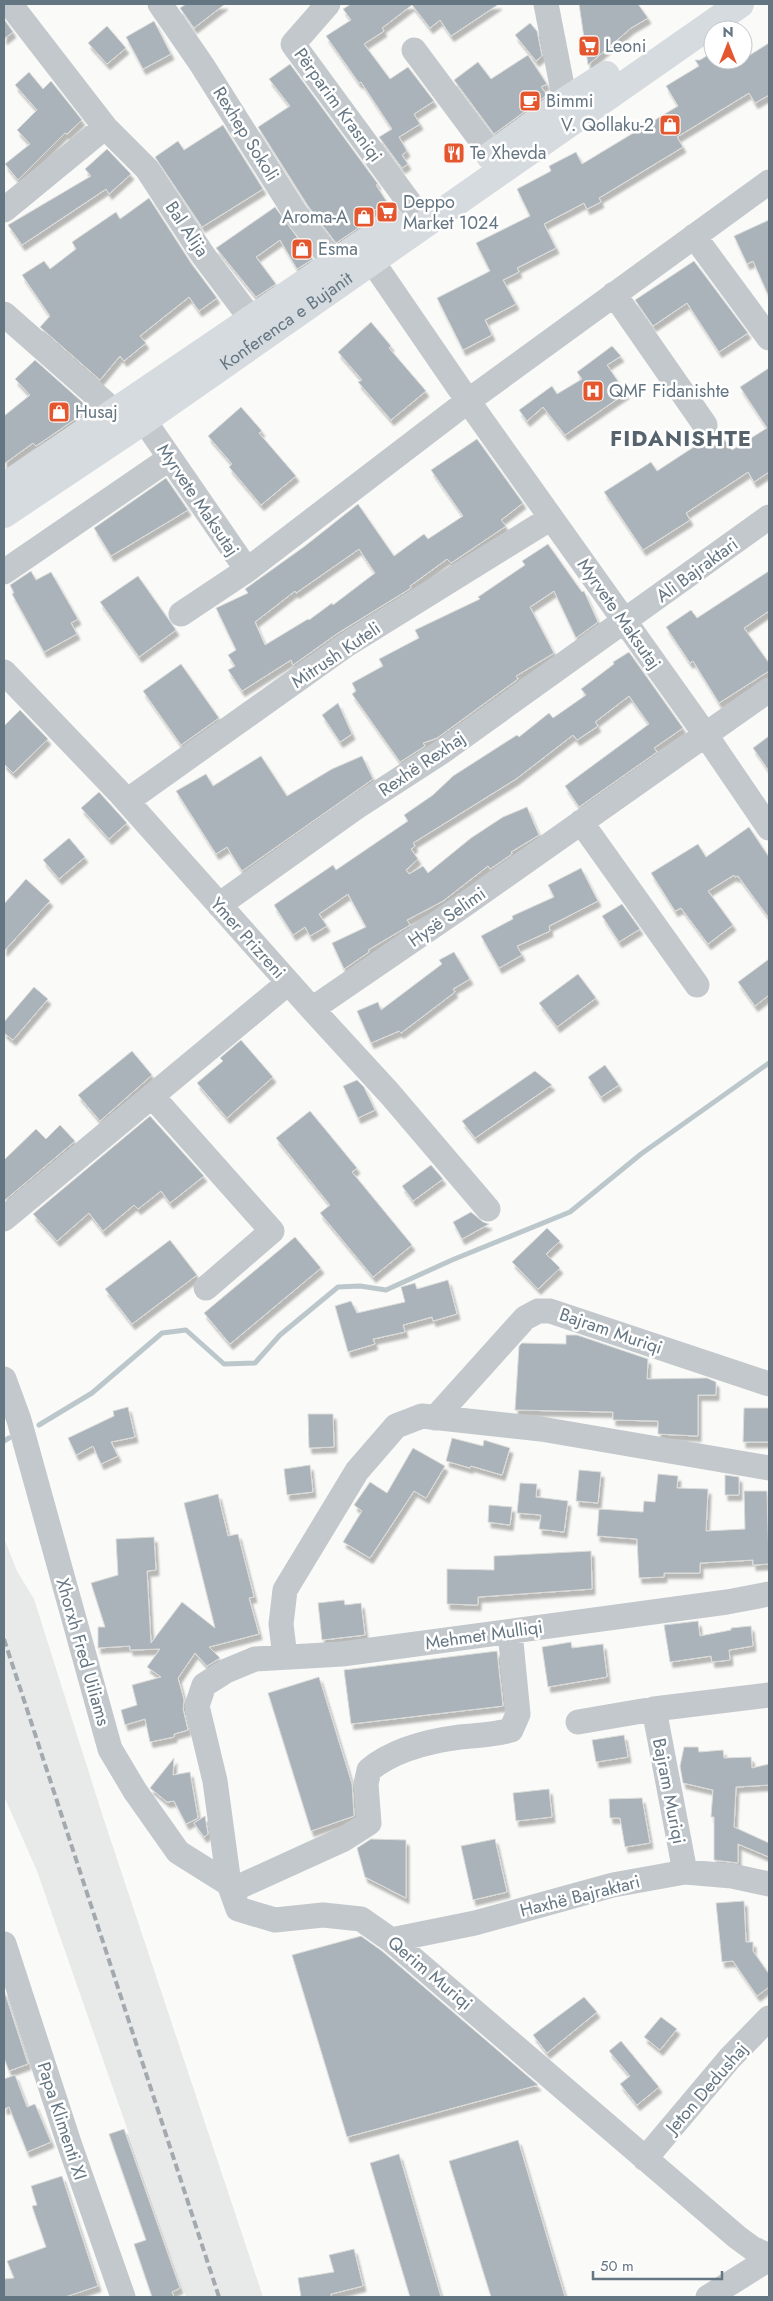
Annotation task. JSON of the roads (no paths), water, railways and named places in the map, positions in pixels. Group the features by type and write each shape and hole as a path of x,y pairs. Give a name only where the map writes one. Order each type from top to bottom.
{"main road":[{"name":"Konferenca e Bujanit","path":"258,327 372,261 711,4"},
{"name":"Konferenca e Bujanit","path":"4,514 134,416 258,327 334,263 492,155 571,110 740,4"},
{"name":"Konferenca e Bujanit","path":"4,487 134,416"}],"street":[{"name":"Bal Alija","path":"10,4 105,127 147,169 203,255 258,327"},
{"name":"Rexhep Sokoli","path":"160,4 202,65 296,214 334,263"},
{"name":"Përparim Krasniqi","path":"328,4 293,44 414,209"},
{"path":"546,4 571,110"},
{"path":"414,50 492,155"},
{"path":"4,210 105,127"},
{"name":"Myrvete Maksutaj","path":"181,614 247,570 468,401 769,182"},
{"path":"694,236 769,338"},
{"name":"Myrvete Maksutaj","path":"372,261 468,401 705,734 769,828"},
{"path":"614,294 705,425"},
{"name":"Myrvete Maksutaj","path":"4,314 134,416 170,458 247,570"},
{"path":"4,572 170,458"},
{"name":"Ali Bajraktari","path":"625,622 769,517"},
{"name":"Mitrush Kuteli","path":"127,801 346,645 551,518"},
{"name":"Rexhë Rexhaj","path":"219,905 355,808 440,753 625,622"},
{"name":"Ymer Prizreni","path":"4,672 127,801 390,1094 488,1209"},
{"name":"Hysë Selimi","path":"312,1009 464,906 769,690"},
{"path":"582,822 697,985"},
{"path":"4,1219 288,982"},
{"path":"152,1096 272,1230 206,1288"},
{"name":"Bajram Muriqi","path":"435,1418 525,1318 538,1311 550,1311 769,1384"},
{"name":"Xhorxh Fred Uiliams","path":"4,1379 19,1420 110,1749 135,1791 178,1852 231,1887"},
{"path":"285,1657 282,1624 285,1590 357,1472 396,1426 422,1416 541,1429 769,1468"},
{"name":"Mehmet Mulliqi","path":"204,1685 226,1671 254,1659 342,1654 727,1602 769,1594"},
{"path":"231,1887 344,1839 369,1823 366,1784 369,1770 380,1761 434,1741 495,1735 511,1730 518,1714 510,1632"},
{"name":"Qerim Muriqi","path":"204,1685 197,1706 215,1781 231,1887 238,1909 275,1920 323,1915 361,1919 391,1940 737,2237 769,2257"},
{"path":"578,1722 654,1709 769,1695"},
{"name":"Bajram Muriqi","path":"654,1709 685,1872"},
{"name":"Haxhë Bajraktari","path":"391,1940 492,1919 613,1885 685,1872 732,1876 769,1884"},
{"name":"Papa Klimenti XI","path":"4,1944 68,2143 123,2297"},
{"name":"Jeton Dedushaj","path":"645,2159 730,2058 769,2018"},
{"path":"708,2297 769,2257"}],"waterway":[{"path":"39,1425 92,1393 162,1333 186,1330 224,1364 255,1363 280,1335 338,1287 360,1286 386,1290 452,1260 570,1212 641,1154 769,1063"},
{"path":"4,1441 9,1438"}],"railway":[{"path":"4,1639 219,2297"}],"place":[{"name":"Leoni","path":"589,46"},
{"name":"Bimmi","path":"530,101"},
{"name":"V. Qollaku-2","path":"670,125"},
{"name":"Te Xhevda","path":"454,153"},
{"name":"Deppo Market 1024","path":"387,212"},
{"name":"Aroma-A","path":"364,217"},
{"name":"Esma","path":"302,249"},
{"name":"QMF Fidanishte","path":"593,391"},
{"name":"Husaj","path":"59,412"}],"district":[{"name":"FIDANISHTE","path":"681,438"}]}
